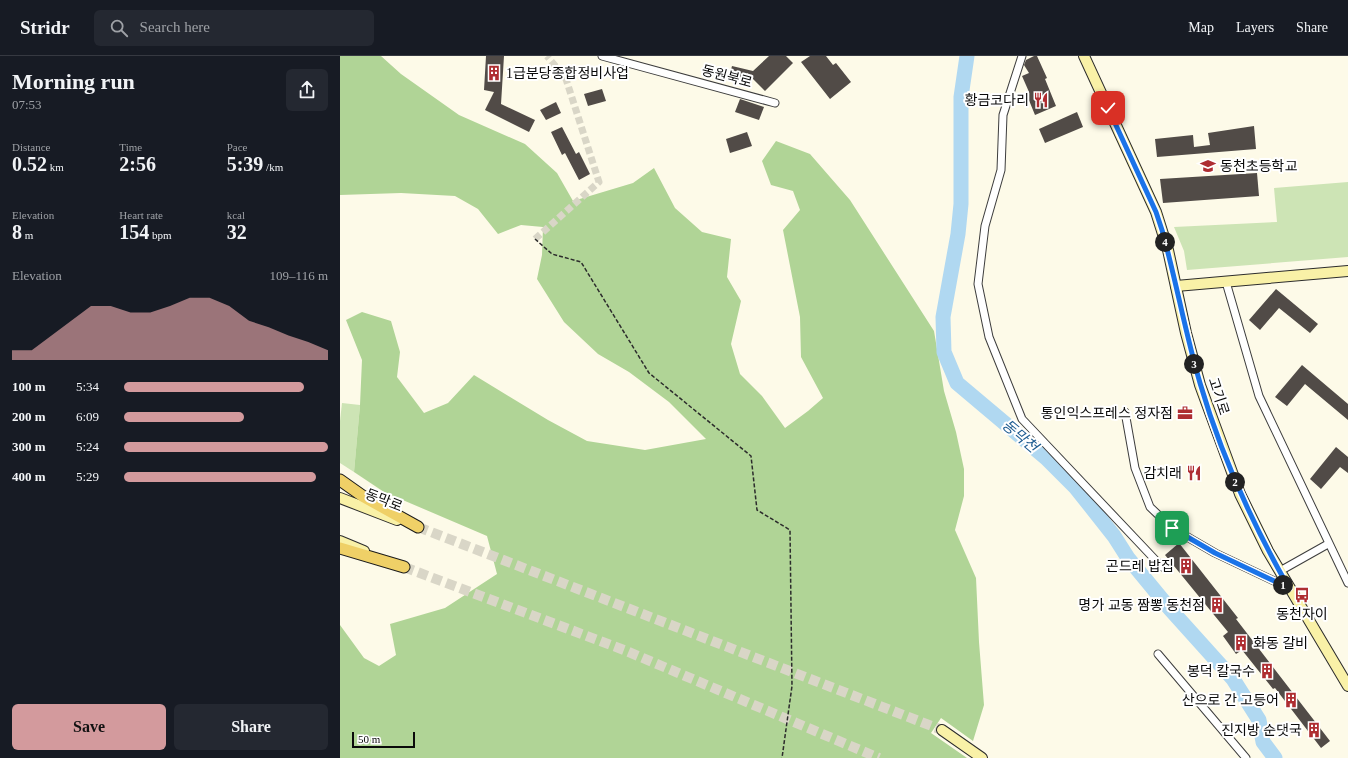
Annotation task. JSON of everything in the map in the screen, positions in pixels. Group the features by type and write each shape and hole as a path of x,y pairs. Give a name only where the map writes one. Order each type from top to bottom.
{"main road":[{"path":"340,480 364,497 418,527"},
{"path":"340,548 404,567"}],"street":[{"name":"동원북로","path":"602,56 775,103"},
{"path":"1022,56 1003,115 1001,170 986,226 978,284 989,337 1022,418 1162,567"},
{"name":"고기로","path":"1084,56 1156,212 1168,250 1199,379 1220,441 1249,512 1289,588 1348,686"},
{"path":"1176,286 1348,271"},
{"path":"1226,282 1259,396 1328,544 1348,583"},
{"path":"1125,412 1136,468 1150,507 1172,528 1203,546 1289,588"},
{"name":"동막로","path":"340,498 418,527"},
{"path":"340,541 404,567"},
{"path":"1280,571 1328,544"},
{"path":"1158,654 1246,758"},
{"path":"942,730 982,758"}],"path":[{"path":"535,239 552,254 581,262 649,373 751,456 757,510 790,530 792,686 782,758"}],"green space":[{"path":"340,56 381,56 401,74 459,115 525,144 557,173 573,201 633,183 654,168 675,208 702,232 731,239 727,277 741,301 731,344 740,374 762,396 785,428 823,398 801,357 800,317 783,230 800,210 793,191 771,185 762,161 776,141 810,154 850,200 934,331 944,391 956,432 964,469 964,496 955,530 976,578 984,705 973,741 941,718 931,733 967,758 340,758 340,625 364,658 379,666 396,655 390,624 445,608 497,574 487,536 384,492 354,472 360,405 362,360 346,320 362,312 391,321 400,352 397,377 424,413 448,403 474,375 548,420 587,441 645,450 706,439 669,402 629,372 598,354 564,322 537,279 542,255 543,227 521,225 498,234 478,209 455,196 401,193 340,195"},
{"path":"1348,182 1348,257 1187,270 1184,251 1174,227 1277,222 1274,188"},
{"path":"342,403 360,405 354,472 340,463 340,421"}],"building":[{"path":"486,56 504,56 501,104 535,120 529,132 485,110 494,92 484,90"},
{"path":"769,56 786,56 793,63 765,91 747,73 745,81 729,77 732,66 753,71"},
{"path":"810,56 826,56 833,65 836,63 851,82 830,99 801,62"},
{"path":"1037,56 1047,78 1045,79 1056,106 1035,115 1026,93 1029,92 1022,76 1029,73 1024,65 1026,60"},
{"path":"602,89 606,101 588,106 584,94"},
{"path":"740,99 764,107 759,120 735,112"},
{"path":"556,102 561,113 546,120 540,110"},
{"path":"1077,112 1083,127 1045,143 1039,129"},
{"path":"1254,126 1256,149 1157,157 1155,139 1193,135 1194,147 1210,145 1208,133"},
{"path":"562,127 576,154 579,152 590,174 579,180 565,153 562,155 551,132"},
{"path":"747,132 752,146 730,153 726,139"},
{"path":"1257,173 1259,196 1163,203 1160,179"},
{"path":"1276,289 1318,324 1310,333 1279,308 1260,330 1249,320"},
{"path":"1302,365 1348,404 1348,420 1305,384 1287,406 1275,397"},
{"path":"1336,447 1348,457 1348,473 1340,467 1321,489 1310,479"},
{"path":"1179,543 1238,618 1236,619 1330,741 1321,748 1275,688 1273,689 1242,650 1236,654 1223,636 1228,632 1165,555"}],"waterway":[{"name":"동막천","path":"967,56 961,97 961,204 958,234 943,317 944,352 957,383 1046,458 1076,488 1114,536 1128,558 1170,609 1233,679 1259,720 1263,742 1275,758"}],"tunnel":[{"path":"535,239 599,182 566,79 547,56"},
{"path":"418,527 942,730"},
{"path":"404,567 624,650 879,758"}],"place":[{"name":"1급분당종합정비사업","path":"494,73"},
{"name":"황금코다리","path":"1041,100"},
{"name":"동천초등학교","path":"1208,166"},
{"name":"통인익스프레스 정자점","path":"1185,413"},
{"name":"감치래","path":"1194,473"},
{"name":"곤드레 밥집","path":"1186,566"},
{"name":"동천자이","path":"1302,595"},
{"name":"명가 교동 짬뽕 동천점","path":"1217,605"},
{"name":"화동 갈비","path":"1241,643"},
{"name":"봉덕 칼국수","path":"1267,671"},
{"name":"산으로 간 고등어","path":"1291,700"},
{"name":"진지방 순댓국","path":"1314,730"}],"route":[{"path":"1108,108 1156,212 1168,250 1186,333 1200,385 1224,452 1240,494 1268,551 1289,588 1215,553 1172,528"}]}
